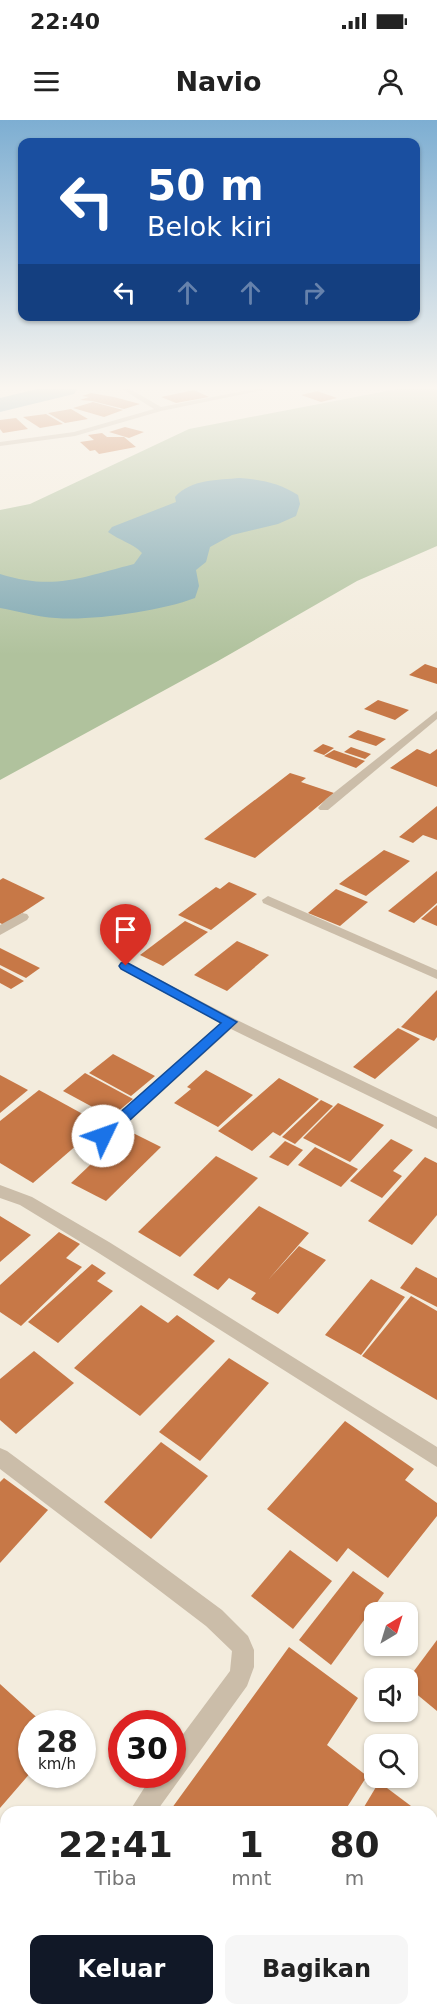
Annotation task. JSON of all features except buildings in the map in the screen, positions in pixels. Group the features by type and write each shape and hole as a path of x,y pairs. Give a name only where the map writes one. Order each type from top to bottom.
{"street":[{"path":"324,808 437,714"},
{"path":"268,900 437,975"},
{"path":"0,931 22,917"},
{"path":"126,966 230,1022 437,1124"},
{"path":"103,1136 230,1022"},
{"path":"0,1191 17,1196 74,1230 437,1458"},
{"path":"0,1457 214,1618 235,1635 244,1649 244,1666 238,1678 186,1750"},
{"path":"145,1806 158,1788"}],"green space":[{"path":"86,477 437,477 437,546 357,581 218,661 0,780 0,510 30,504"}],"water":[{"path":"240,478 270,483 298,495 300,504 296,516 278,524 232,535 210,547 206,562 196,570 199,586 195,598 146,611 71,619 0,608 0,574 19,579 52,582 134,564 142,553 108,532 112,527 176,502 175,497 189,487 214,480"}],"route":[{"path":"103,1136 230,1022 126,966"}]}
